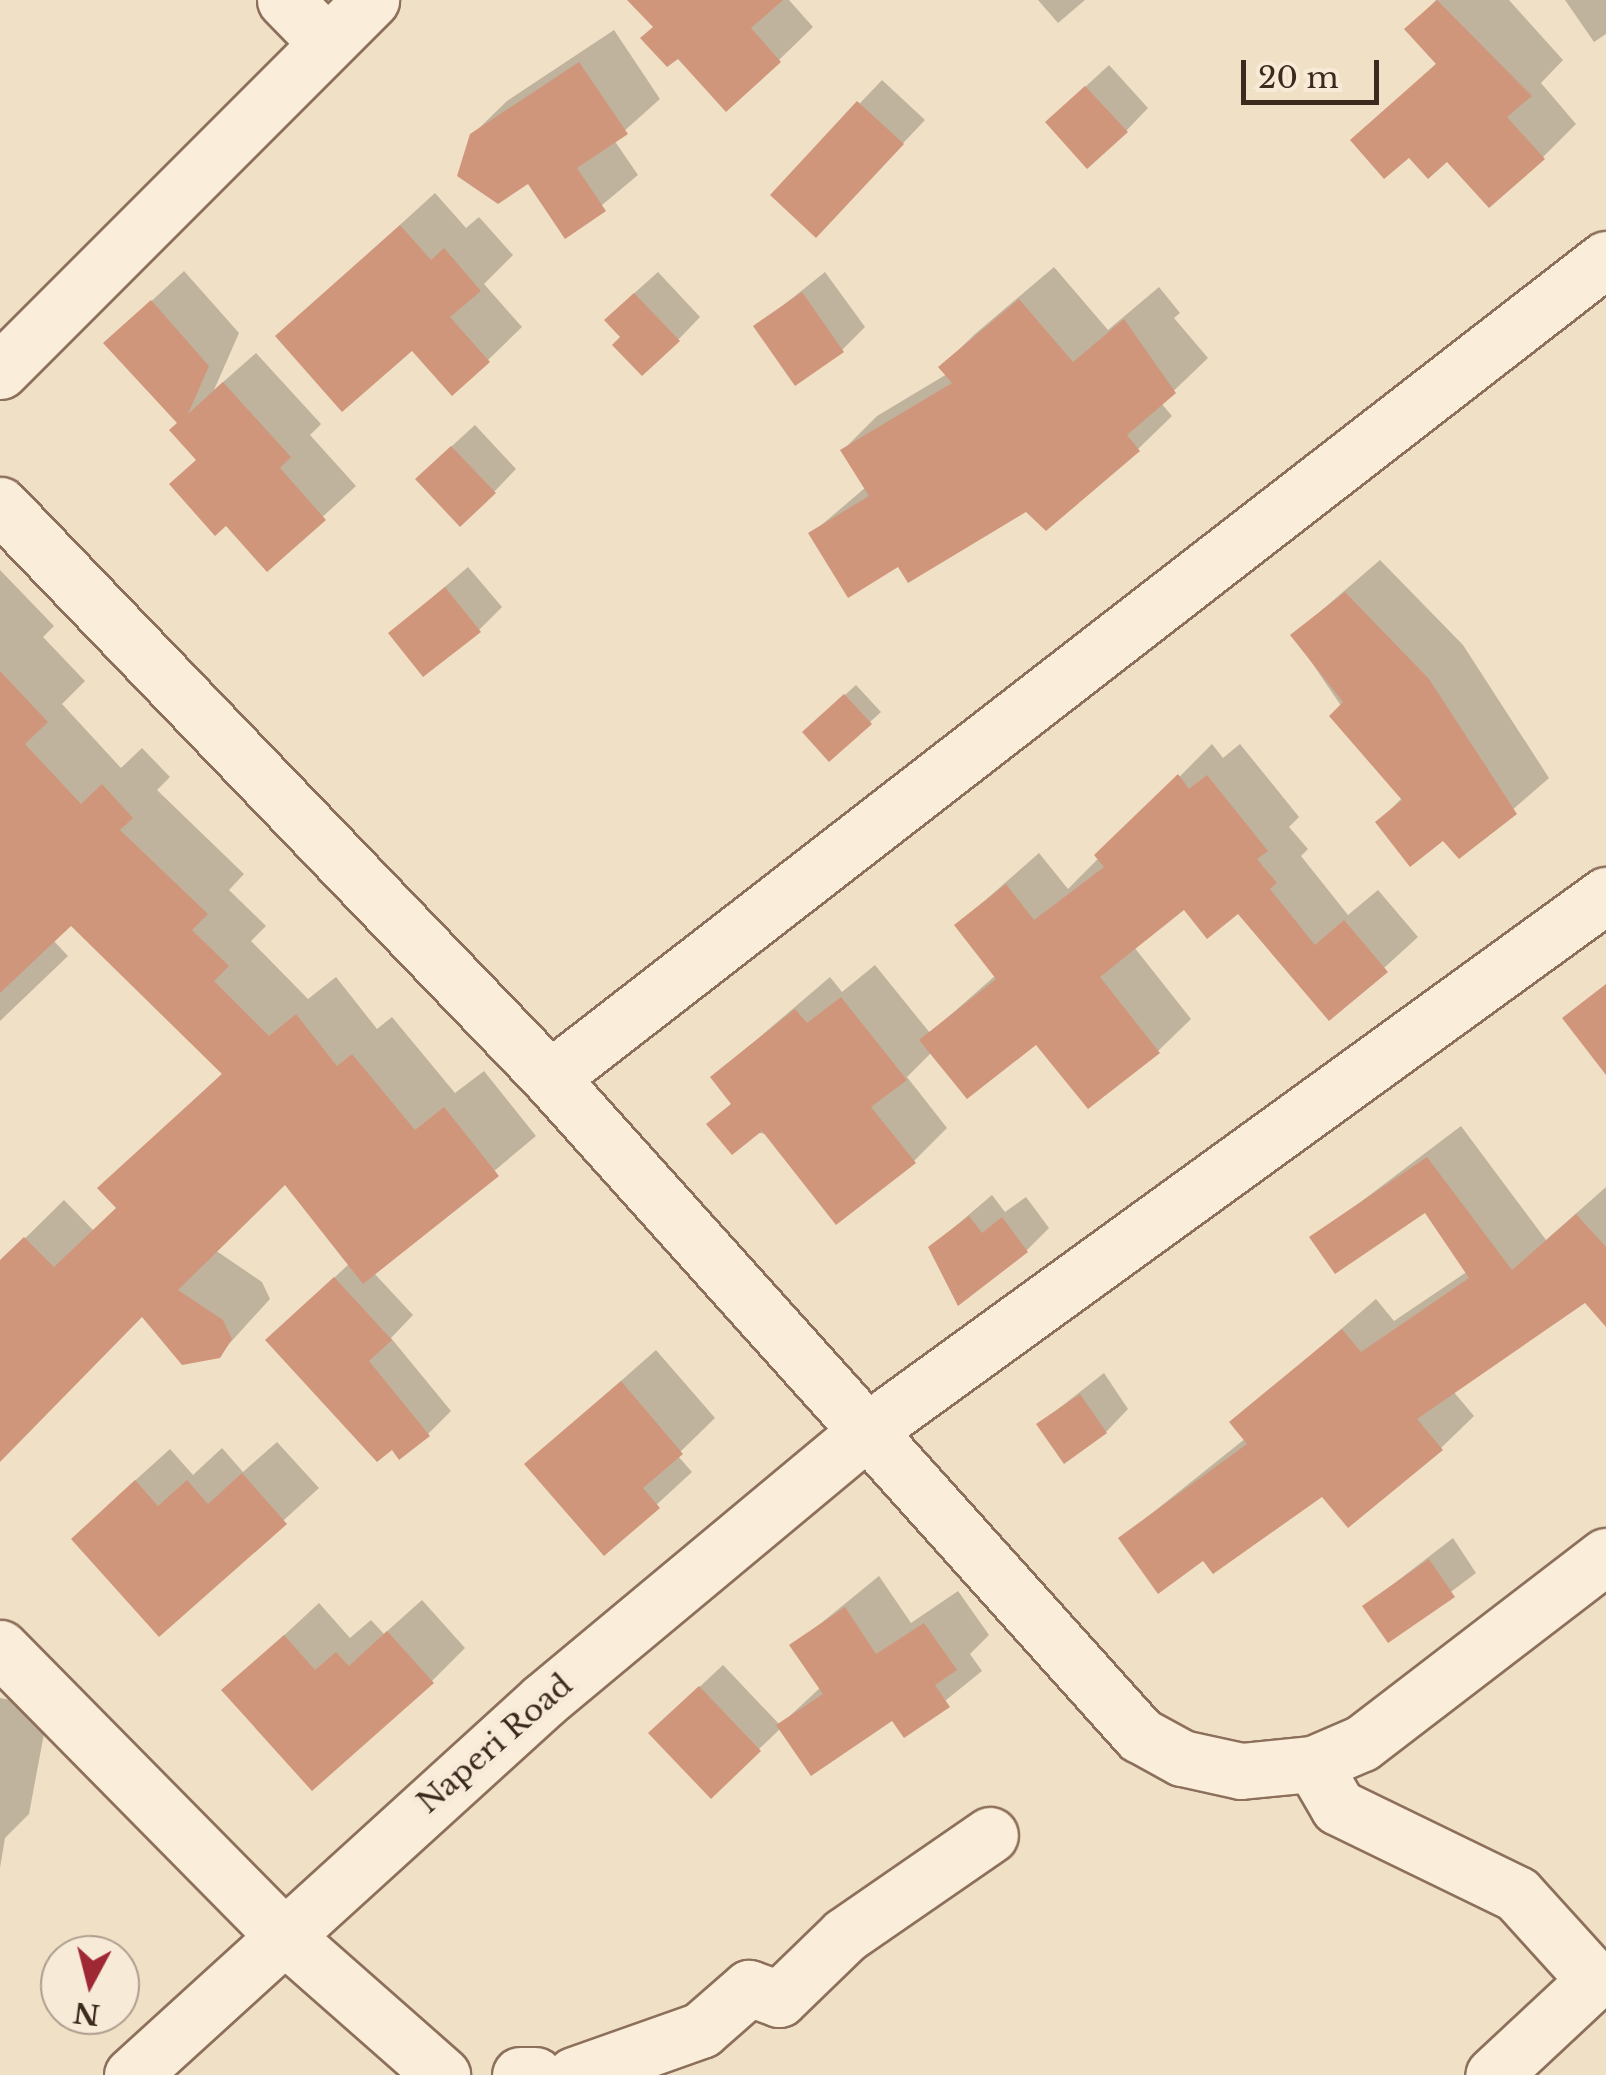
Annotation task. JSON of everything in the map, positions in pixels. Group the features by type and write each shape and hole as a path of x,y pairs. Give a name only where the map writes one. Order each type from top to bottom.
{"street":[{"path":"285,0 328,42"},
{"path":"0,371 370,0"},
{"path":"550,1078 1606,259"},
{"path":"0,506 550,1078 871,1428 1140,1735 1182,1758 1241,1771 1312,1764 1362,1742 1606,1556"},
{"name":"Naperi Road","path":"132,2075 281,1933 871,1428 1606,894"},
{"path":"0,1648 281,1933 442,2075"},
{"path":"1312,1764 1338,1807 1517,1894 1594,1980 1493,2075"},
{"path":"574,2075 701,2030 749,1988 779,1999 845,1935 990,1836"},
{"path":"520,2075 535,2075"}],"building":[{"path":"627,0 783,0 751,28 781,62 726,112 678,59 667,67 640,38 653,27"},
{"path":"1437,0 1532,96 1507,117 1545,159 1489,208 1447,162 1428,179 1409,158 1384,179 1350,140 1436,64 1404,29"},
{"path":"579,62 628,134 577,168 606,211 565,239 528,184 498,204 457,176 470,134"},
{"path":"1085,86 1128,132 1087,169 1045,122"},
{"path":"857,101 904,144 816,238 770,195"},
{"path":"400,225 431,260 444,248 481,291 450,317 490,362 452,396 412,351 342,412 275,336"},
{"path":"802,292 844,352 795,386 753,326"},
{"path":"634,293 680,341 642,376 612,345 620,337 604,320"},
{"path":"1019,299 1073,362 1124,319 1176,393 1127,435 1140,451 1046,531 1026,512 908,583 898,567 848,598 808,533 869,496 840,450 952,383 938,367"},
{"path":"151,300 209,366 188,414 223,382 291,457 280,468 326,520 267,572 226,526 215,536 169,484 196,460 169,430 177,423 103,343"},
{"path":"451,446 496,493 460,527 415,479"},
{"path":"445,587 481,632 423,677 388,633"},
{"path":"1345,592 1429,679 1517,814 1459,859 1443,841 1410,867 1375,822 1402,800 1329,716 1343,702 1290,635"},
{"path":"0,671 48,722 25,744 81,804 102,784 133,818 120,830 208,914 192,930 229,966 214,981 269,1036 296,1014 337,1066 352,1054 415,1130 444,1107 499,1176 363,1284 285,1185 178,1290 223,1320 232,1339 220,1358 182,1365 142,1317 0,1462 0,1260 24,1237 54,1267 116,1208 97,1188 222,1074 71,926 0,993"},
{"path":"844,694 872,724 829,762 802,732"},
{"path":"1178,774 1189,789 1207,775 1268,851 1257,859 1277,883 1270,889 1315,945 1344,920 1388,972 1329,1021 1238,914 1207,939 1184,910 1100,977 1160,1053 1088,1109 1036,1045 967,1099 919,1040 996,979 954,925 1006,884 1034,920 1104,867 1094,855"},
{"path":"1606,984 1606,1075 1562,1018"},
{"path":"841,997 907,1080 871,1107 916,1163 836,1225 762,1131 732,1155 706,1124 731,1104 710,1077 795,1009 807,1023"},
{"path":"1427,1157 1512,1270 1576,1214 1606,1247 1606,1327 1585,1303 1417,1419 1443,1450 1348,1528 1322,1497 1213,1574 1203,1561 1158,1594 1118,1538 1247,1444 1229,1422 1342,1329 1361,1352 1469,1278 1425,1213 1335,1274 1309,1237"},
{"path":"969,1216 982,1233 1002,1217 1028,1252 958,1306 928,1247"},
{"path":"334,1277 392,1340 369,1361 430,1436 399,1460 392,1450 377,1462 265,1340"},
{"path":"621,1381 683,1454 643,1488 660,1508 604,1556 524,1464"},
{"path":"1080,1394 1107,1433 1064,1464 1036,1424"},
{"path":"242,1473 287,1524 159,1637 71,1539 135,1480 158,1506 187,1480 208,1504"},
{"path":"1429,1559 1455,1597 1388,1643 1362,1606"},
{"path":"845,1607 876,1654 924,1623 957,1670 935,1685 950,1707 904,1738 892,1721 811,1776 776,1725 823,1694 789,1645"},
{"path":"387,1631 434,1683 312,1791 221,1690 284,1635 315,1670 336,1652 349,1666"},
{"path":"699,1686 761,1751 711,1799 648,1733"}]}
